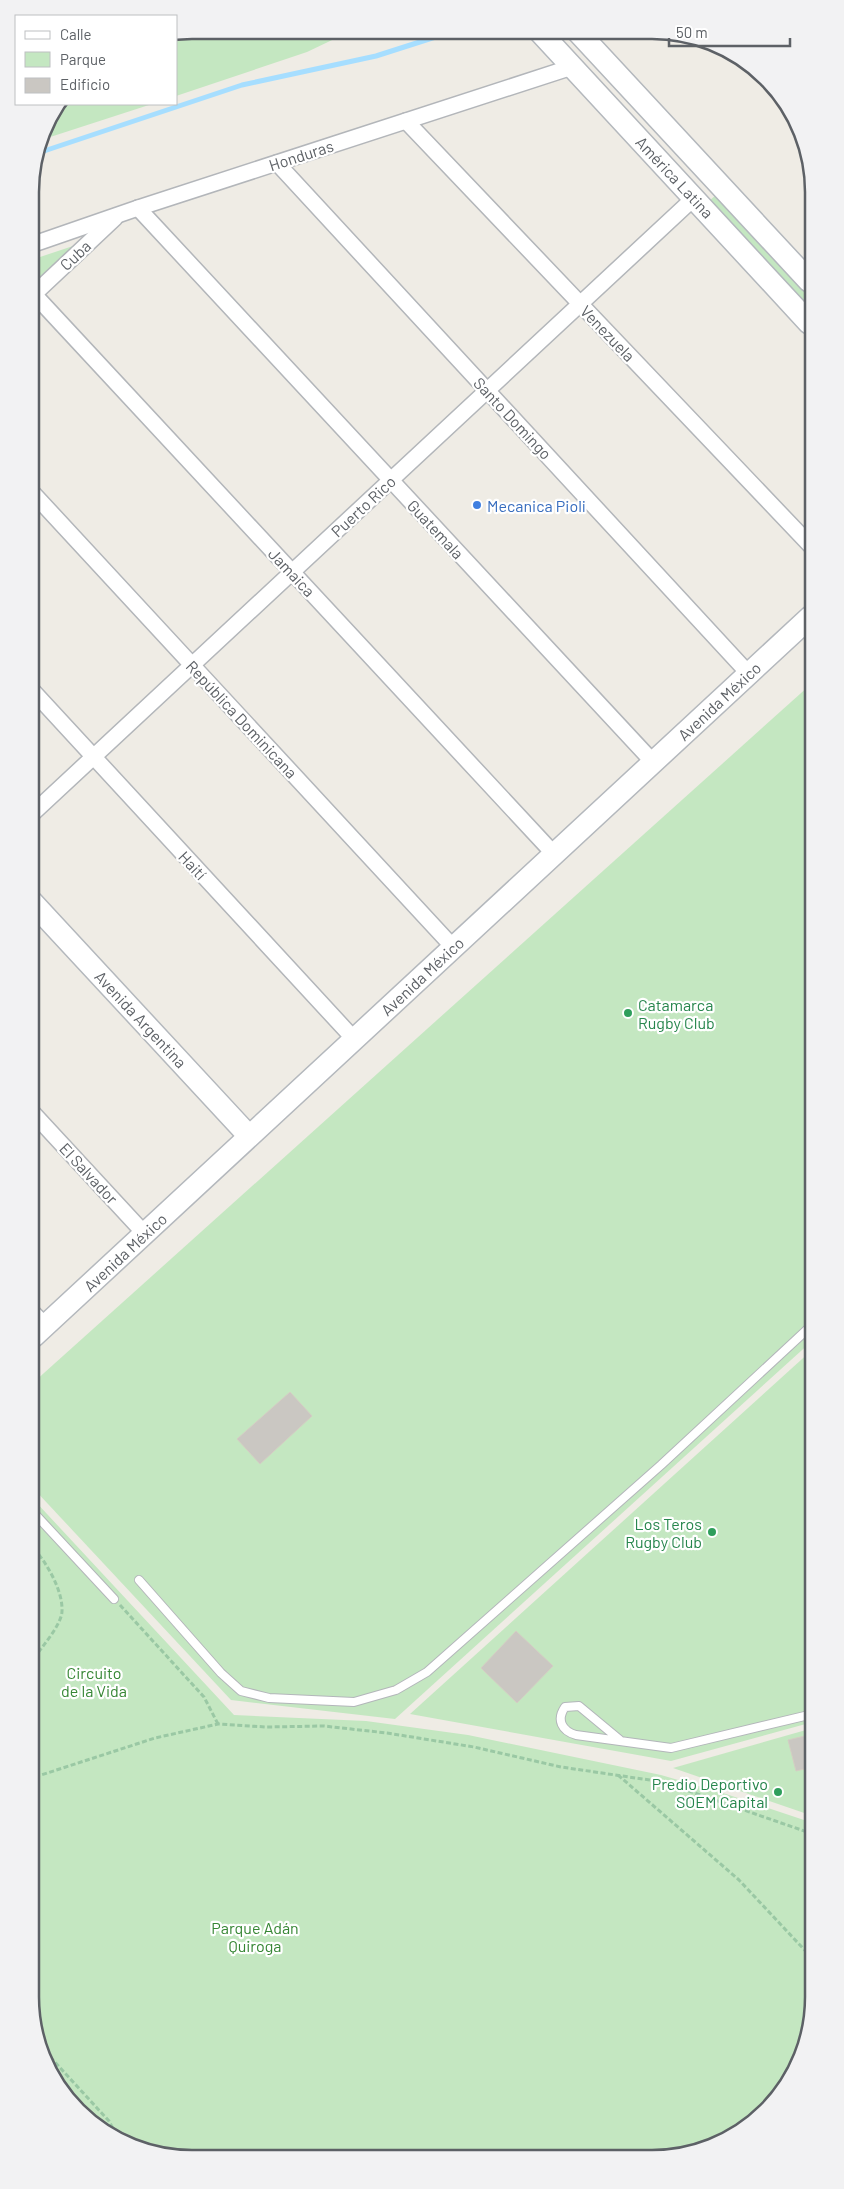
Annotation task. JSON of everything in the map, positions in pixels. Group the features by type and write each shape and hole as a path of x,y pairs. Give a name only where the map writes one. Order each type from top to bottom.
{"main road":[{"name":"América Latina","path":"546,39 805,319"},
{"name":"América Latina","path":"585,39 805,276"},
{"name":"Avenida México","path":"39,1323 144,1233 805,622"},
{"name":"Avenida Argentina","path":"39,910 249,1136"}],"street":[{"name":"Honduras","path":"39,242 572,67"},
{"name":"Venezuela","path":"406,121 805,540"},
{"name":"Santo Domingo","path":"277,163 749,674"},
{"name":"Puerto Rico","path":"39,808 694,198"},
{"name":"Guatemala","path":"138,208 653,762"},
{"name":"Cuba","path":"39,288 120,214"},
{"name":"Jamaica","path":"39,301 554,854"},
{"name":"República Dominicana","path":"39,500 453,947"},
{"name":"Haití","path":"39,698 354,1039"},
{"name":"El Salvador","path":"39,1119 144,1233"}],"lane":[{"path":"139,1580 221,1673 241,1691 269,1698 337,1703 354,1702 396,1690 427,1672 660,1465 805,1331"},
{"path":"39,1518 114,1599"},
{"path":"620,1740 579,1706 565,1707 561,1713 560,1720 568,1733 671,1748 805,1716"}],"path":[{"path":"39,1554 45,1560 56,1583 62,1612 51,1636 39,1652"},
{"path":"114,1599 204,1697 218,1724"},
{"path":"39,1776 147,1741 218,1724 324,1726 387,1733 474,1747 561,1767 664,1782 805,1831"},
{"path":"618,1776 739,1880 805,1950"},
{"path":"51,2058 109,2122 112,2128"}],"green space":[{"path":"334,39 307,52 178,95 178,40"},
{"path":"66,105 149,105 49,138"},
{"path":"717,194 805,291 805,306 708,202"},
{"path":"76,245 39,280 39,257"},
{"name":"Catamarca Rugby Club","path":"805,689 805,1347 395,1719 231,1700 39,1494 39,1378"},
{"name":"Los Teros Rugby Club","path":"805,1356 805,1724 671,1761 410,1714"},
{"name":"Parque Adán Quiroga","path":"39,1505 234,1715 366,1721 468,1735 661,1775 805,1820 805,2007 802,2027 797,2046 785,2074 774,2090 745,2119 729,2130 711,2139 692,2145 652,2150 192,2150 172,2149 143,2142 115,2130 99,2119 70,2090 50,2056 40,2017"},
{"name":"Predio Deportivo SOEM Capital","path":"805,1730 805,1813 673,1768"}],"building":[{"path":"290,1392 312,1416 260,1464 237,1439"},
{"path":"516,1631 553,1666 517,1703 481,1668"},
{"path":"805,1736 805,1769 796,1771 788,1740"}],"waterway":[{"path":"44,151 242,85 376,56 429,39"}],"place":[{"name":"Mecanica Pioli","path":"477,505"},
{"name":"Catamarca Rugby Club","path":"628,1013"},
{"name":"Los Teros Rugby Club","path":"712,1532"},
{"name":"Predio Deportivo SOEM Capital","path":"778,1792"}],"park label":[{"name":"Circuito de la Vida","path":"94,1681"}]}
